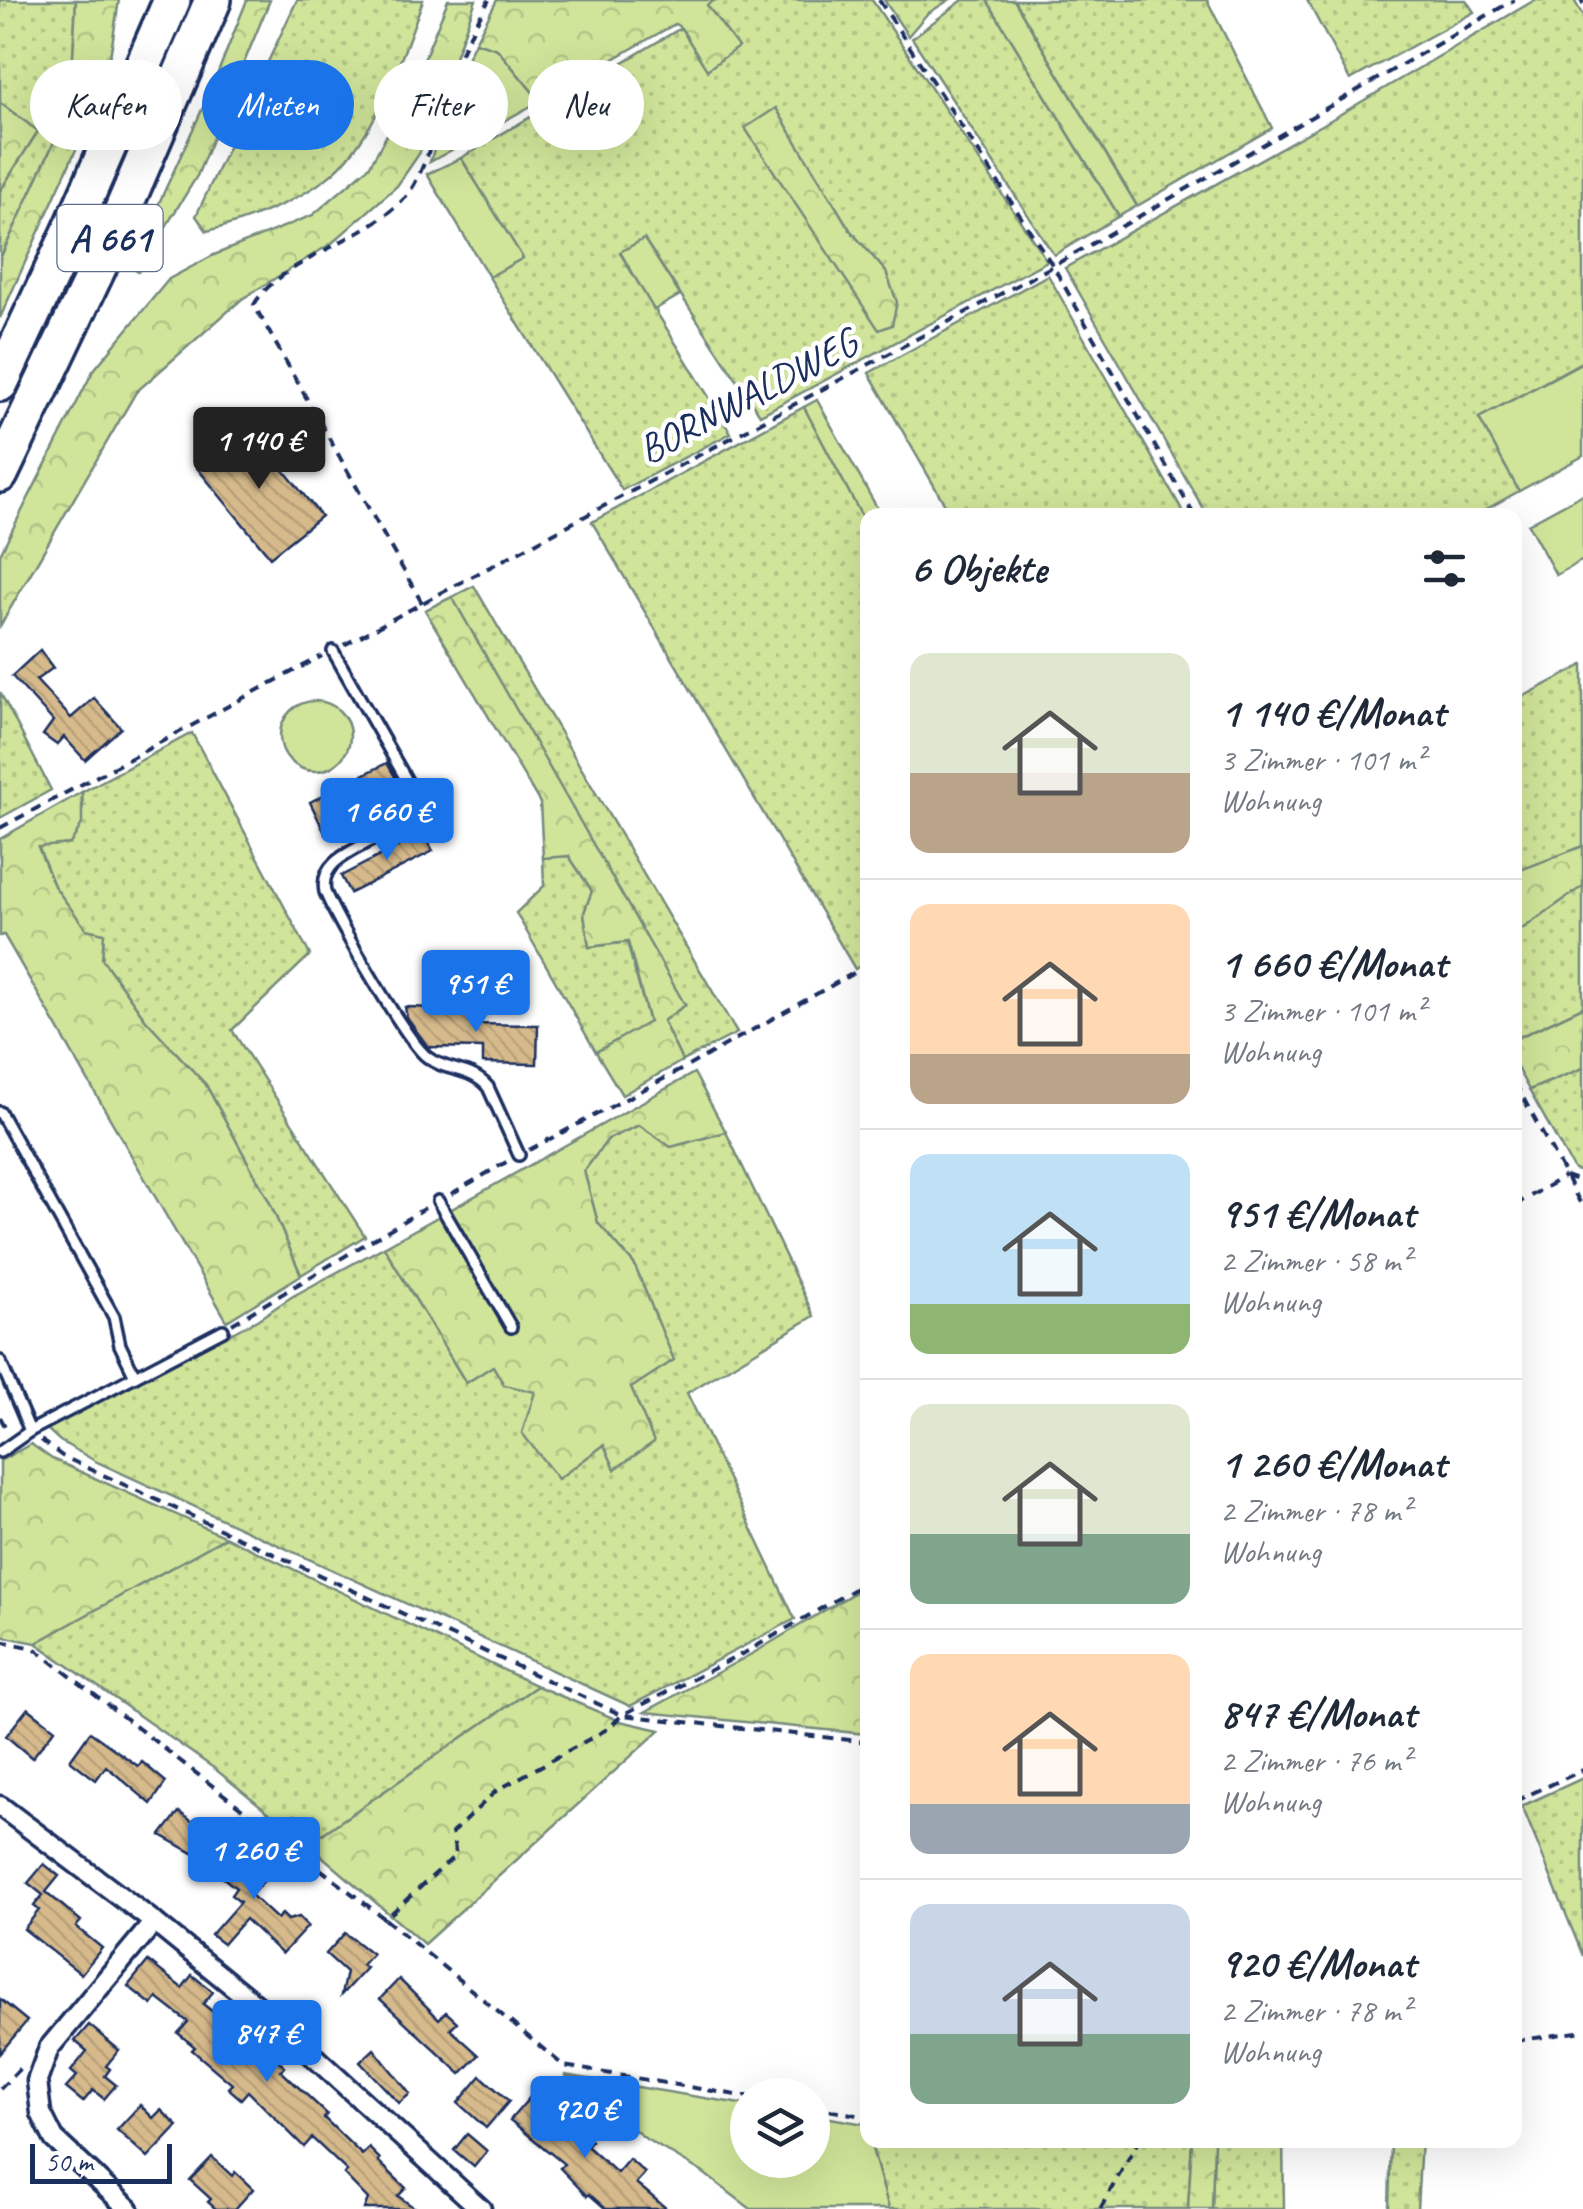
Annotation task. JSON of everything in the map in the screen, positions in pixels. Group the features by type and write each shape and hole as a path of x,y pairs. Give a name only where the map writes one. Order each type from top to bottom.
{"highway":[{"name":"A 661","path":"0,383 172,0"},
{"name":"A 661","path":"0,474 100,261 213,0"}],"street":[{"path":"0,1806 154,1922 266,2013 481,2209"},
{"path":"130,2209 54,2139 41,2113 37,2082 49,2048 154,1922"}],"lane":[{"path":"332,651 415,795 414,804 401,822 332,863 324,877 325,892 413,1043 438,1063 482,1079 520,1155"},
{"path":"0,1112 114,1317 120,1345 135,1376"},
{"path":"438,1200 511,1327"},
{"path":"0,1452 30,1430 223,1330"},
{"path":"0,1361 30,1430"}],"path":[{"path":"422,603 254,305 263,288 357,236 406,197 429,148 461,53 489,0"},
{"path":"878,0 1053,266 1190,508"},
{"name":"BORNWALDWEG","path":"0,828 1053,266 1514,0"},
{"path":"223,1330 366,1240 860,969"},
{"path":"1522,1097 1583,1208"},
{"path":"1522,1201 1565,1176 1583,1182"},
{"path":"30,1430 62,1456 622,1715 860,1741"},
{"path":"385,1919 456,1855 452,1832 496,1790 609,1728 622,1715 748,1651 860,1586"},
{"path":"0,1641 34,1648 385,1919 564,2066 730,2094"},
{"path":"1522,1798 1583,1770"},
{"path":"1522,2040 1583,2030"},
{"path":"830,2111 860,2116"},
{"path":"1100,2209 1135,2148"}],"green space":[{"path":"0,0 76,0 73,60 30,60 30,125 0,103"},
{"path":"76,0 119,0 110,60 73,60"},
{"path":"247,0 270,0 245,60 223,60"},
{"path":"297,0 423,0 401,60 374,60 374,118 354,149 354,60 269,60"},
{"path":"448,0 476,0 454,60 424,60"},
{"path":"497,0 715,0 707,5 738,47 707,70 675,24 612,60 528,60 528,86 497,49 475,42"},
{"path":"715,0 872,0 1047,261 760,415 644,239 620,253 731,433 622,490 489,277 522,258 461,158 475,150 508,150 508,130 528,118 528,150 644,150 644,60 627,60 681,28 707,69 707,5","holes":["775,109 850,230 886,272 746,128"]},
{"path":"884,0 949,0 927,14 908,36"},
{"path":"963,0 987,0 1119,216 1054,255 912,38"},
{"path":"987,0 1014,0 1137,206 1119,216"},
{"path":"1014,0 1207,0 1272,128 1137,206"},
{"path":"1307,0 1466,0 1474,12 1350,80"},
{"path":"1535,0 1574,0 1583,16 1583,361 1479,418 1519,491 1489,508 1203,508 1065,268 1322,125"},
{"path":"475,42 497,49 506,60 466,60"},
{"path":"508,62 528,86 528,108 508,119"},
{"path":"0,103 30,125 30,144 0,191"},
{"path":"776,108 850,230 886,272 897,302 892,325 879,330 745,128"},
{"path":"202,110 202,150 208,150 197,176 138,272 130,266"},
{"path":"30,144 30,150 50,150 0,259 0,191"},
{"path":"50,150 76,150 0,318 0,259"},
{"path":"227,150 353,150 317,185 262,213 207,231 196,216"},
{"path":"378,150 420,150 397,186 332,243 242,299 136,392 0,626 0,554 93,371 169,279 214,255 313,215 369,167"},
{"path":"434,150 452,150 430,162"},
{"path":"461,158 523,258 489,277 427,174"},
{"path":"644,239 680,295 654,310 620,252"},
{"path":"1048,275 1181,508 947,508 869,373"},
{"path":"1583,362 1583,456 1519,491 1479,418"},
{"path":"817,400 877,508 860,508 860,513 804,407"},
{"path":"804,407 860,513 860,966 855,969 592,522"},
{"path":"1583,494 1583,560 1556,575 1528,524"},
{"path":"474,586 737,1033 682,1061 663,1021 684,1006 452,597"},
{"path":"452,597 685,1005 663,1021 682,1061 622,1095 596,1052 649,1022 628,942 589,947 584,913 592,891 569,856 543,858 540,803 425,610"},
{"path":"1583,665 1583,1007 1522,1036 1522,697"},
{"path":"0,692 51,790 0,818"},
{"path":"315,701 329,703 340,711 348,722 348,750 340,761 329,769 315,771 301,769 290,761 282,750 280,736 282,722 290,711 301,703"},
{"path":"192,733 310,955 232,1030 365,1236 301,1275 269,1201 206,1085 145,1019 102,959 104,933 86,930 54,886 38,846 70,844 83,806 82,792"},
{"path":"82,792 82,824 70,844 38,847 54,886 86,929 104,933 102,959 145,1019 206,1085 269,1201 301,1275 227,1321 4,935 0,936 0,839"},
{"path":"1583,846 1583,886 1522,929 1522,869"},
{"path":"569,856 592,891 584,913 589,947 627,942 649,1023 596,1052 516,913 544,886 543,858"},
{"path":"1583,1007 1583,1068 1529,1090 1522,1077 1522,1036"},
{"path":"1583,1068 1583,1172 1574,1170 1529,1090"},
{"path":"694,1073 726,1132 671,1147 639,1125 608,1139 584,1171 598,1223 634,1264 674,1360 631,1388 654,1442 615,1469 604,1445 558,1479 522,1433 535,1392 504,1385 493,1366 466,1383 384,1247"},
{"path":"639,1125 671,1147 726,1132 814,1316 687,1393 795,1619 630,1706 97,1462 47,1429 257,1320 384,1247 466,1383 494,1365 535,1392 558,1478 605,1444 615,1468 631,1388 634,1264 598,1223 584,1171 608,1139"},
{"path":"31,1444 52,1459 226,1537 36,1643 0,1636 0,1461"},
{"path":"226,1537 537,1686 308,1844 215,1769 36,1643"},
{"path":"860,1589 860,1733 645,1712"},
{"path":"537,1686 620,1721 660,1730 424,1944 308,1844"},
{"path":"1583,1778 1583,1956 1522,1806"},
{"path":"565,2075 730,2102 730,2178 830,2178 830,2118 860,2123 860,2148 872,2148 889,2209 751,2209 702,2172 646,2139"},
{"path":"872,2148 1192,2148 1188,2209 889,2209"},
{"path":"1192,2148 1214,2148 1212,2209 1188,2209"},
{"path":"1214,2148 1283,2148 1284,2209 1212,2209"},
{"path":"1391,2148 1421,2148 1417,2209 1389,2209"}],"building":[{"path":"248,426 321,516 270,557 197,468"},
{"path":"40,650 53,668 36,680 71,718 94,698 121,728 85,760 64,737 57,745 43,735 53,721 12,676"},
{"path":"387,763 403,790 324,831 310,802"},
{"path":"424,833 433,851 350,893 341,876"},
{"path":"405,1007 472,1009 472,1024 538,1025 537,1064 483,1063 483,1048 428,1047 407,1018"},
{"path":"28,1708 55,1729 32,1758 6,1736"},
{"path":"90,1732 138,1766 142,1762 166,1782 151,1804 106,1766 96,1780 70,1760"},
{"path":"179,1812 208,1833 193,1853 161,1835"},
{"path":"245,1839 261,1853 252,1863 267,1877 251,1895 277,1919 282,1914 288,1920 299,1917 308,1926 282,1954 245,1919 223,1944 211,1935 240,1902 231,1895 236,1888 216,1872"},
{"path":"44,1864 59,1876 46,1892 81,1921 76,1927 102,1948 81,1974 24,1929 39,1910 34,1906 43,1895 28,1883"},
{"path":"345,1933 372,1954 362,1965 366,1968 341,1995 346,1972 326,1954"},
{"path":"148,1961 182,1988 192,1975 213,1992 203,2004 228,2024 223,2030 258,2059 263,2055 270,2061 275,2057 285,2067 281,2071 327,2114 324,2118 362,2155 369,2148 380,2159 406,2188 398,2196 416,2209 364,2209 368,2199 344,2174 347,2171 312,2138 304,2147 248,2091 241,2099 228,2088 232,2084 178,2033 188,2022 157,1998 152,2005 128,1986"},
{"path":"399,1979 439,2019 446,2012 457,2022 450,2029 479,2055 461,2074 380,1999"},
{"path":"0,1999 27,2021 0,2053"},
{"path":"89,2025 119,2050 106,2066 110,2069 105,2076 116,2085 104,2099 93,2090 83,2102 66,2088 77,2076 71,2071 87,2051 75,2041"},
{"path":"374,2049 410,2094 399,2103 360,2062"},
{"path":"481,2076 509,2101 486,2128 458,2103"},
{"path":"531,2096 577,2135 580,2131 591,2141 587,2146 617,2173 629,2159 645,2173 636,2183 667,2209 606,2209 587,2196 560,2168 564,2164 510,2120"},
{"path":"140,2105 153,2118 161,2110 178,2126 148,2158 117,2130"},
{"path":"467,2134 487,2151 474,2167 454,2150"},
{"path":"212,2157 253,2189 235,2209 216,2209 190,2180"}]}
